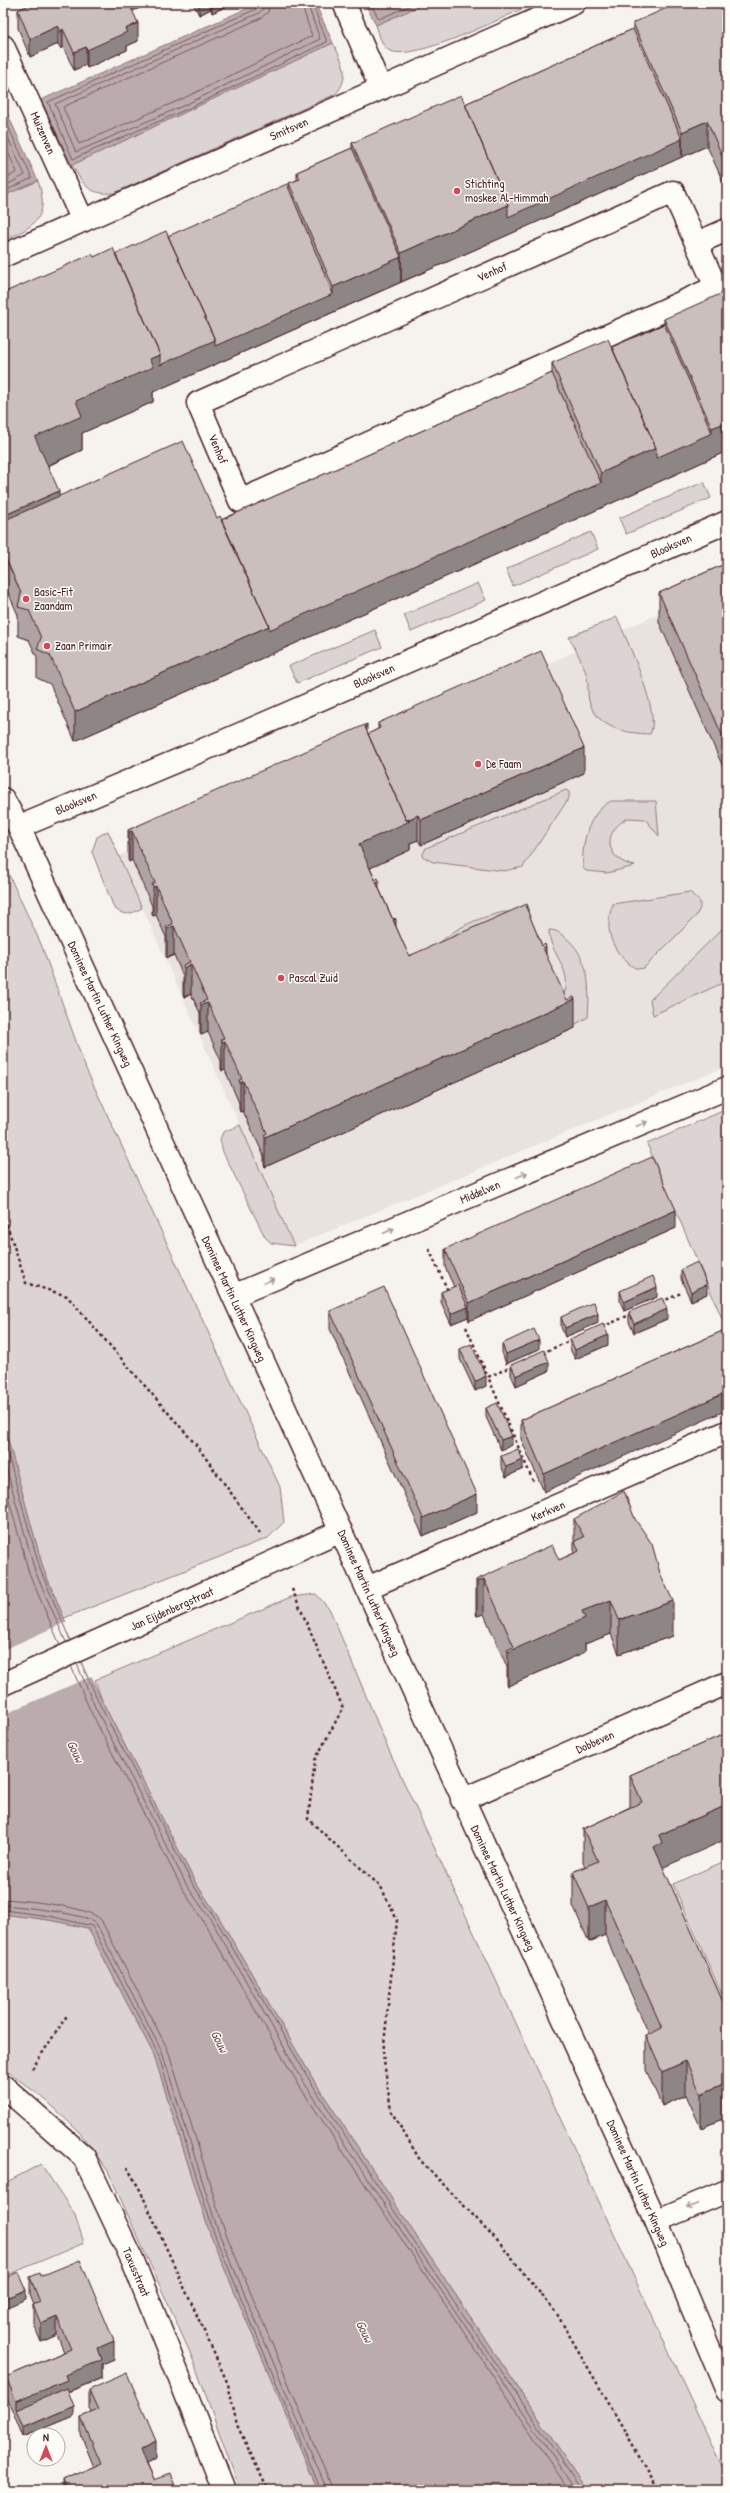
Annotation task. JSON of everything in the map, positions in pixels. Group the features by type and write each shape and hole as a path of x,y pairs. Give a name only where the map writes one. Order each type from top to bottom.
{"street":[{"path":"344,3 381,89"},
{"name":"Smitsven","path":"3,256 574,3"},
{"name":"Muizenven","path":"3,46 83,221"},
{"name":"Venhof","path":"673,192 696,243 716,287 240,501 198,403 673,192"},
{"path":"696,243 727,230"},
{"name":"Blooksven","path":"19,827 229,739 727,522"},
{"name":"Dominee Martin Luther Kingweg","path":"3,800 19,827 367,1588 462,1800 656,2221 727,2391"},
{"name":"Middelven","path":"233,1296 727,1088"},
{"name":"Kerkven","path":"367,1588 547,1512 727,1432"},
{"name":"Jan Eijdenbergstraat","path":"3,1684 280,1560 341,1531"},
{"name":"Dobbeven","path":"462,1800 727,1683"},
{"name":"Taxusstraat","path":"3,2086 84,2157 133,2261 224,2490"},
{"path":"656,2221 727,2191"}],"path":[{"path":"3,1213 26,1283 67,1296 196,1446 280,1560 343,1708 315,1760 308,1819 381,1887 397,1920 383,2054 391,2112 420,2160 496,2239 557,2314 659,2490"},
{"path":"415,1220 448,1291"},
{"path":"659,1303 681,1293"},
{"path":"595,1330 638,1312"},
{"path":"466,1327 547,1512"},
{"path":"538,1355 574,1340"},
{"path":"488,1377 517,1364"}],"shaded area":[{"path":"426,3 535,3 462,36 440,44 403,53 390,51 387,49 381,40 376,25"},
{"path":"333,43 344,69 343,81 336,94 114,193 93,191 88,188 80,179 72,165"},
{"path":"38,181 42,204 41,213 37,220 23,231 3,241 3,196"},
{"path":"704,482 711,498 626,534 619,518"},
{"path":"591,532 598,549 513,586 506,569"},
{"path":"478,583 486,600 411,632 404,615"},
{"path":"663,612 727,754 727,1066 294,1246 119,856"},
{"path":"617,617 635,658 647,694 651,710 652,724 650,734 622,731 614,728 599,718 589,701 586,672 569,637"},
{"path":"375,630 382,647 297,683 289,666"},
{"path":"566,790 569,792 569,798 523,867 504,871 433,862 422,856 426,848"},
{"path":"611,801 656,801 659,836 645,819 628,818 619,824 613,831 610,838 610,845 612,852 617,858 625,863 635,866 607,873 586,871 583,868 583,849 588,830 597,813 603,806"},
{"path":"108,831 142,908 128,914 121,913 114,908 92,852 97,837"},
{"path":"3,862 41,944 86,1069 280,1487 284,1522 268,1538 64,1618 43,1568 3,1422"},
{"path":"690,892 700,902 700,908 696,916 644,968 635,968 628,963 617,951 610,936 609,920 613,904"},
{"path":"504,912 517,912 436,946 459,928 467,924"},
{"path":"723,928 727,929 727,981 653,1015 650,1000"},
{"path":"549,930 558,932 573,945 584,963 587,974 589,995 588,1017 567,1029 556,990 565,992 565,975 552,946"},
{"path":"727,1109 727,1330 647,1144"},
{"path":"240,1125 294,1246 271,1243 265,1237 223,1152 220,1139 223,1132"},
{"path":"316,1594 330,1610 387,1746 727,2477 727,2490 587,2490 426,2251 313,2079 218,1916 195,1882 103,1703 95,1680 291,1597"},
{"path":"727,1860 727,2006 673,1884"},
{"path":"3,1914 49,1920 88,1928 154,2055 210,2234 318,2490 240,2490 192,2357 108,2171 80,2133 47,2101 3,2068"},
{"path":"41,2164 75,2215 84,2243 3,2277 3,2184"}],"water":[{"path":"259,3 315,3 333,43 72,165 41,100"},
{"path":"365,3 426,3 376,25"},
{"path":"8,115 38,181 3,196 3,117"},
{"name":"Gouw","path":"3,1422 43,1568 103,1703 195,1882 218,1916 313,2079 426,2251 587,2490 318,2490 210,2234 154,2055 88,1928 49,1920 3,1914"}],"pier":[{"path":"68,1621 94,1675 3,1715 3,1650"}],"building":[{"path":"33,3 129,3 138,23 125,29 127,32 87,50 86,47 74,52 63,29 61,31 58,26 30,39 18,10"},
{"path":"678,3 720,3 727,19 727,167 707,121 682,132 633,23"},
{"path":"633,29 682,139 508,217 508,205 465,104"},
{"path":"461,95 508,205 401,253 352,143"},
{"path":"352,148 401,257 333,287 289,183 300,179 297,172"},
{"path":"287,184 333,294 215,346 215,340 168,236"},
{"path":"166,231 215,340 160,365 160,355 115,254"},
{"path":"113,248 160,355 149,359 153,367 76,401 82,416 35,437 59,491 3,516 3,293 92,254 94,257"},
{"path":"727,291 727,422 712,428 664,319"},
{"path":"664,324 712,433 656,458 656,448 612,347"},
{"path":"608,339 656,448 601,473 552,363"},
{"path":"552,373 601,483 269,630 269,626 221,520"},
{"path":"183,441 217,518 220,516 269,626 75,712 50,655 37,649 41,638 29,610 18,607 21,593 3,552 3,521"},
{"path":"727,563 727,746 659,593"},
{"path":"541,651 584,748 421,820 418,815 406,820 368,734 380,728 378,723"},
{"path":"367,724 365,727 406,820 410,821 359,844 375,880 378,878 379,881 376,882 392,918 396,919 393,920 409,956 527,904 528,906 526,907 542,946 545,944 546,947 543,948 567,1000 574,997 575,999 265,1137 264,1135 267,1133 243,1081 240,1083 239,1080 242,1079 225,1041 222,1042 221,1039 224,1038 208,1003 201,1005 200,1003 207,1000 191,964 184,968 183,965 190,962 174,926 167,929 166,927 173,924 156,886 153,887 152,884 155,883 132,831 129,832 128,830"},
{"path":"652,1157 676,1210 469,1303 445,1249"},
{"path":"697,1262 707,1284 691,1292 681,1270"},
{"path":"653,1276 657,1287 624,1302 620,1291"},
{"path":"458,1285 468,1307 451,1314 441,1292"},
{"path":"384,1287 477,1494 423,1518 330,1311"},
{"path":"662,1298 667,1309 634,1324 629,1312"},
{"path":"594,1302 598,1314 565,1328 561,1317"},
{"path":"603,1324 608,1335 575,1350 570,1339"},
{"path":"534,1329 539,1340 506,1354 502,1344"},
{"path":"727,1329 727,1392 544,1474 521,1420"},
{"path":"471,1344 486,1376 475,1382 460,1349"},
{"path":"544,1350 549,1362 516,1376 511,1365"},
{"path":"497,1403 512,1436 501,1440 486,1408"},
{"path":"518,1449 523,1460 506,1467 501,1456"},
{"path":"624,1491 635,1519 652,1544 660,1573 673,1601 619,1620 611,1600 582,1611 585,1618 508,1652 507,1650 514,1647 484,1579 477,1582 476,1580 552,1545 559,1560 579,1551 575,1541 584,1537 574,1519"},
{"path":"727,1733 727,1805 659,1835 662,1843 654,1847 727,2011 727,2082 701,2094 686,2061 662,2072 646,2036 662,2028 634,1965 605,1900 589,1908 573,1872 598,1861 583,1829 642,1802 630,1775"},
{"path":"80,2260 114,2341 98,2348 102,2360 65,2375 67,2380 16,2401 6,2377 71,2349 57,2317 41,2324 33,2305 40,2302 30,2277 40,2273 41,2276"},
{"path":"18,2272 26,2290 3,2299 3,2279"},
{"path":"127,2373 156,2441 140,2449 146,2465 153,2480 170,2474 177,2490 67,2490 63,2480 101,2464 81,2417 98,2410 89,2390"},
{"path":"67,2388 74,2406 23,2428 16,2410"}],"place":[{"name":"Stichting moskee Al-Himmah","path":"457,191"},
{"name":"Basic-Fit Zaandam","path":"26,599"},
{"name":"Zaan Primair","path":"47,646"},
{"name":"De Faam","path":"478,764"},
{"name":"Pascal Zuid","path":"281,978"}]}
